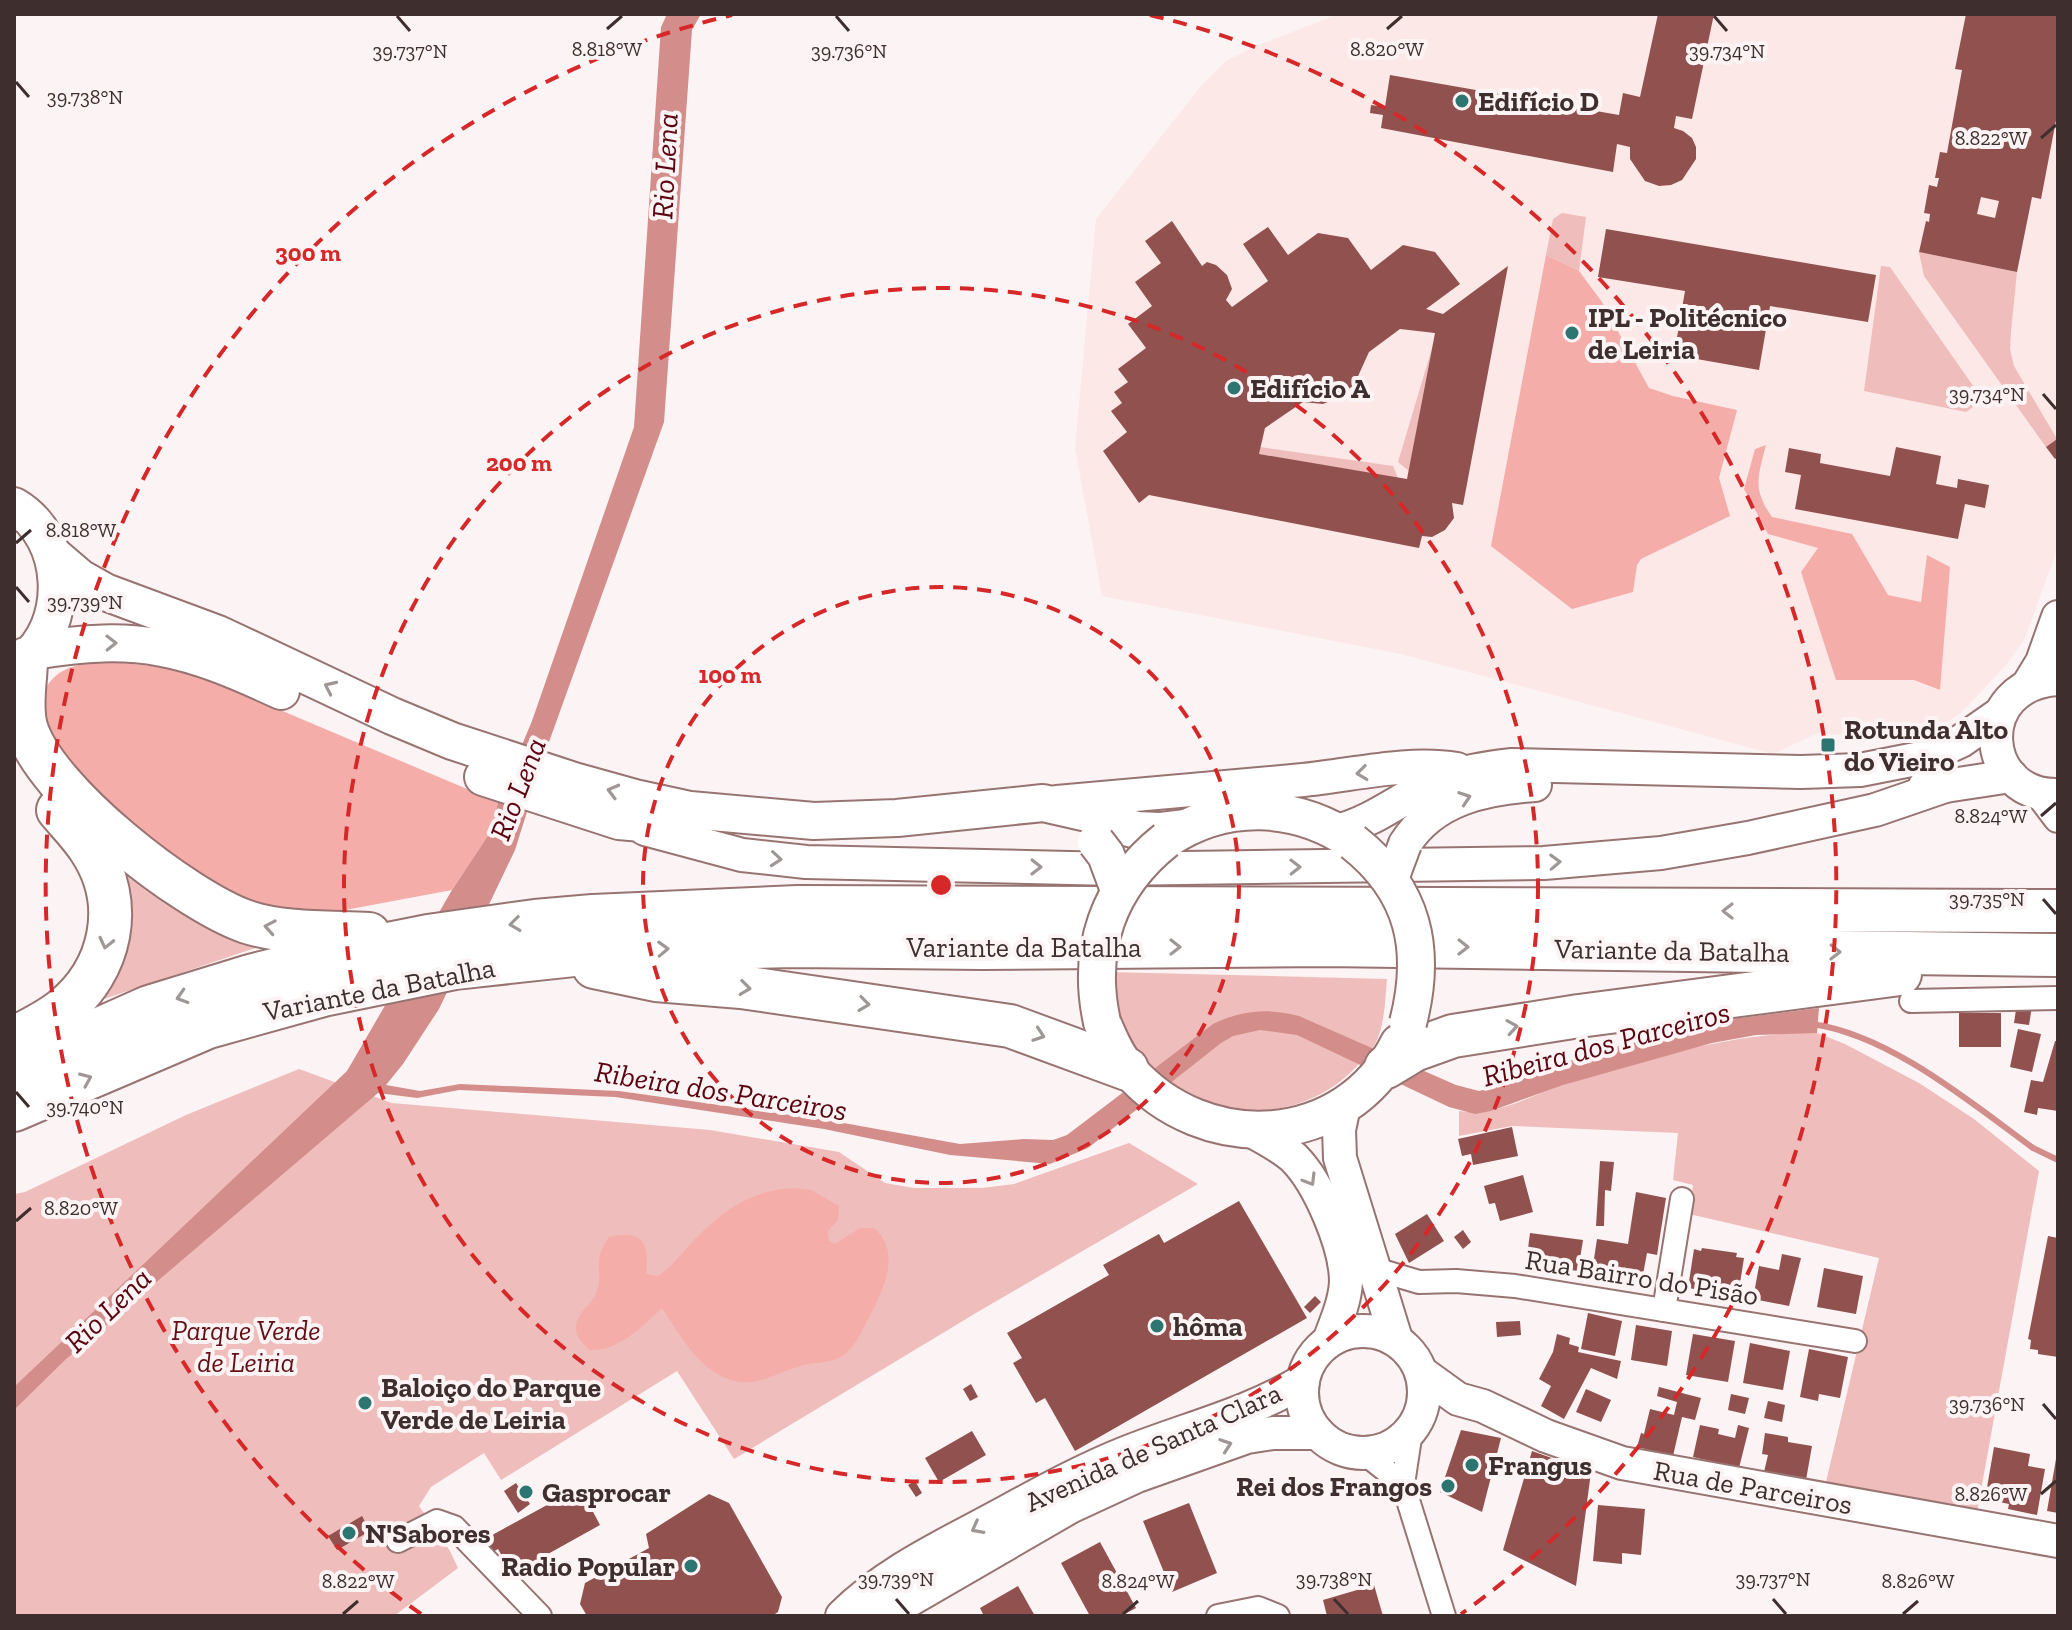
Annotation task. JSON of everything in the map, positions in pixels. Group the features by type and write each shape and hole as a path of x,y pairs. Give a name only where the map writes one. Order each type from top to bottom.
{"highway":[{"path":"25,659 25,722 33,744 73,794 126,845 169,880 213,908 247,922 343,944"},
{"path":"14,760 90,849 106,882 112,907 102,959 90,981 62,1010 14,1038"},
{"name":"Variante da Batalha","path":"14,1067 149,1007 343,944 593,916 854,907 2058,911"},
{"name":"Variante da Batalha","path":"14,1110 208,1027 323,995 455,968 620,950 794,946 1326,945 2058,955"},
{"path":"1386,1067 1414,1050 1453,1036 1579,1016 1925,971 1991,955"},
{"path":"558,957 656,980 741,987 1010,1026 1127,1069"}],"main road":[{"path":"14,506 39,529 52,554 58,579 56,605 48,630 25,659"},
{"path":"52,554 80,578 105,592 218,634 392,716 451,753"},
{"path":"1345,836 1425,787 1468,771 1512,765 1801,772 1860,770 1910,762 1947,749 2001,713 2017,692 2043,682 2042,662 2058,617"},
{"path":"25,659 81,644 118,642 171,648 451,753 571,794 619,821 719,850 766,859 806,862 1114,869 1582,861 1661,853 1732,841 1875,810 1945,786"},
{"path":"2001,713 1996,729 2002,762 2011,776 2052,802"},
{"path":"571,794 690,810 814,821 897,818 1306,780 1400,768 1431,766 1468,771"},
{"path":"1392,879 1405,844 1413,830 1426,818 1454,801 1494,789 1560,784 1809,792 1945,786 2011,776"},
{"path":"1043,803 1087,813 1137,830 1175,834"},
{"path":"1262,810 1302,816 1345,836 1392,879 1409,917 1416,959 1414,999 1408,1023 1386,1067 1344,1106 1304,1124 1271,1130 1252,1131 1219,1126 1190,1116 1150,1090 1127,1069 1117,1054 1102,1022 1097,996 1099,954 1107,917 1129,875 1175,834 1208,818 1262,810"},
{"path":"619,821 809,836 900,834 1055,824 1084,832 1096,842 1106,855 1119,890"},
{"path":"1344,1106 1339,1130 1340,1158 1392,1326 1422,1373 1425,1388 1416,1424"},
{"path":"1252,1131 1291,1155 1306,1171 1335,1234 1346,1280 1344,1300 1329,1341"},
{"path":"1392,1326 1380,1332 1362,1330 1344,1333 1329,1341 1312,1358 1303,1381 1302,1398 1306,1414 1318,1433 1342,1450 1377,1452 1396,1445 1416,1424 1458,1399"},
{"name":"Rua de Parceiros","path":"1422,1373 1458,1399 1483,1406 1546,1436 1622,1463 2058,1541"},
{"name":"Avenida de Santa Clara","path":"842,1616 870,1591 926,1555 1073,1476 1126,1453 1253,1408 1303,1381"},
{"name":"Avenida de Santa Clara","path":"882,1616 1070,1507 1127,1481 1247,1437 1273,1433 1318,1433"}],"street":[{"path":"1911,1001 2058,998"},
{"path":"1664,1310 1682,1199"},
{"name":"Rua Bairro do Pisão","path":"1375,1269 1419,1282 1456,1281 1515,1286 1855,1341"},
{"path":"1392,1326 1419,1282"},
{"path":"1416,1424 1403,1484 1444,1616"},
{"path":"1364,1453 1403,1484"},
{"path":"398,1541 437,1521 454,1527 540,1616"},
{"path":"1218,1616 1258,1608 1278,1616"}],"shaded area":[{"name":"IPL - Politécnico de Leiria","path":"1338,14 2058,14 2058,547 2025,638 2008,663 1960,714 1937,728 1908,739 1882,740 1818,733 1773,754 1401,654 1102,596 1075,448 1096,219 1201,86 1226,61"},
{"path":"1546,255 1579,271 1602,302 1649,388 1737,410 1719,478 1730,516 1641,559 1637,565 1633,592 1572,609 1491,546"},
{"path":"1766,445 1758,482 1772,517 1852,534 1888,595 1921,602 1927,555 1950,567 1940,690 1914,680 1836,680 1801,572 1818,548 1768,534 1744,489 1755,449"},
{"path":"106,661 177,669 209,680 498,802 491,831 452,890 324,914 232,902 73,785 37,706 48,684 62,671"},
{"path":"793,1188 811,1190 839,1206 838,1220 828,1231 829,1241 835,1244 860,1228 874,1228 888,1249 887,1274 878,1300 860,1335 845,1354 757,1381 738,1382 717,1374 698,1358 662,1308 629,1336 610,1347 589,1350 581,1340 576,1332 577,1323 597,1291 599,1259 609,1237 637,1237 647,1254 646,1274 658,1276 727,1211 763,1193"}],"green space":[{"path":"1562,213 1586,217 1579,271 1546,255 1553,219"},
{"path":"1919,252 2017,272 2010,349 2014,366 2057,439 2046,447 1924,276"},
{"path":"1881,266 1890,267 1976,390 1975,403 1966,412 1864,391"},
{"path":"1432,348 1409,471 1398,462"},
{"path":"1260,447 1393,466 1398,478 1259,454"},
{"path":"109,856 261,946 98,1001"},
{"path":"1109,972 1387,979 1381,1029 1375,1044 1361,1063 1323,1093 1291,1106 1258,1111 1224,1108 1192,1098 1164,1080 1139,1056 1121,1025"},
{"path":"1794,1033 1817,1033 1845,1044 1919,1083 1974,1119 2039,1171 1977,1512 1825,1486 1879,1258 1689,1214 1693,1185 1673,1180 1678,1133 1512,1126 1459,1136 1459,1111 1500,1108 1565,1084 1678,1051"},
{"name":"Parque Verde de Leiria","path":"299,1069 392,1103 710,1130 839,1152 885,1183 914,1188 982,1188 1014,1184 1129,1143 1198,1184 734,1459 677,1371 501,1480 484,1453 431,1487 419,1506 458,1568 394,1616 14,1616 14,1194 25,1192 186,1115"}],"water":[{"name":"Rio Lena","path":"667,14 701,14 692,30 664,422 549,742 515,850 439,1009 386,1085 420,1091 460,1084 619,1091 827,1120 960,1144 1053,1140 1067,1135 1213,1024 1255,1012 1299,1016 1456,1085 1479,1091 1574,1059 1699,1023 1819,1008 1817,1033 1756,1035 1712,1043 1563,1085 1475,1114 1449,1107 1297,1035 1260,1030 1233,1036 1221,1043 1088,1148 1050,1164 950,1155 824,1129 615,1097 459,1090 417,1098 378,1093 65,1360 14,1410 14,1387 347,1071 452,890 491,831 498,802 532,721 634,427 661,27"}],"building":[{"name":"Edifício D","path":"1658,14 1714,14 1692,119 1676,116 1674,128 1692,138 1696,159 1682,180 1671,185 1659,186 1645,181 1630,159 1630,147 1617,144 1613,172 1381,128 1383,115 1370,113 1371,105 1385,107 1390,75 1619,115 1623,93 1640,97"},
{"path":"1966,14 2058,14 2058,110 2041,199 2032,197 2017,272 1919,252 1926,221 1929,222 1930,214 1924,213 1929,185 1937,187 1939,178 1935,178 1940,152 1947,153 1962,70 1955,69","holes":["1981,197 1999,201 1995,218 1977,214"]},
{"name":"Edifício A","path":"1172,221 1202,266 1207,262 1216,265 1227,275 1232,289 1226,300 1232,307 1268,281 1243,244 1268,227 1288,255 1318,233 1348,238 1371,270 1403,245 1435,252 1460,284 1426,309 1443,314 1508,266 1463,505 1452,503 1454,518 1445,530 1432,537 1422,536 1419,548 1149,495 1139,503 1103,451 1127,432 1111,411 1122,403 1114,392 1128,382 1118,369 1146,348 1128,324 1152,306 1135,282 1161,263 1145,241","holes":["1400,329 1435,333 1407,479 1259,454 1265,428 1303,402 1323,404 1337,398 1354,385 1369,352"]},
{"path":"1606,229 1876,275 1868,322 1770,306 1759,370 1674,355 1685,291 1598,277"},
{"path":"2057,439 2058,457 2055,459 2046,447"},
{"path":"1896,447 1941,456 1936,484 1957,488 1958,479 1989,485 1985,508 1965,504 1958,539 1795,509 1801,475 1785,472 1789,448 1821,454 1820,463 1890,476"},
{"path":"2017,1003 2032,1006 2029,1025 2014,1023"},
{"path":"1959,1013 2001,1013 2001,1047 1959,1047"},
{"path":"2018,1029 2041,1034 2032,1072 2010,1067"},
{"path":"2055,1041 2058,1041 2058,1111 2038,1108 2037,1115 2024,1112 2031,1080 2043,1082"},
{"path":"1512,1127 1518,1156 1473,1165 1471,1154 1462,1156 1458,1139"},
{"path":"1600,1161 1614,1162 1611,1191 1605,1190 1604,1226 1596,1226"},
{"path":"1523,1175 1533,1212 1500,1221 1495,1203 1489,1204 1484,1186"},
{"path":"1636,1192 1666,1198 1657,1255 1647,1253 1642,1280 1592,1272 1597,1239 1628,1244"},
{"name":"hôma","path":"1239,1201 1307,1318 1075,1451 1045,1398 1036,1403 1013,1363 1022,1358 1007,1333 1109,1275 1103,1265 1159,1234 1164,1243"},
{"path":"1427,1214 1444,1241 1409,1263 1395,1234"},
{"path":"1463,1230 1471,1242 1463,1249 1454,1237"},
{"path":"1530,1233 1583,1240 1578,1271 1526,1264"},
{"path":"2048,1236 2058,1238 2058,1357 2038,1354 2038,1350 2030,1349 2031,1340 2028,1339"},
{"path":"1702,1248 1737,1253 1736,1257 1744,1258 1738,1296 1688,1288 1694,1249 1701,1251"},
{"path":"1782,1254 1801,1258 1789,1306 1753,1299 1759,1266 1779,1270"},
{"path":"1824,1268 1863,1276 1856,1314 1817,1307"},
{"path":"1315,1296 1321,1302 1310,1313 1304,1307"},
{"path":"1588,1313 1622,1321 1615,1356 1581,1349"},
{"path":"1520,1321 1521,1335 1497,1337 1496,1322"},
{"path":"1636,1325 1672,1331 1667,1366 1631,1360"},
{"path":"1557,1334 1570,1338 1569,1344 1579,1347 1578,1352 1621,1361 1617,1379 1591,1368 1564,1419 1541,1406 1551,1386 1539,1379 1553,1352"},
{"path":"1693,1334 1735,1341 1728,1382 1686,1375"},
{"path":"1750,1343 1790,1351 1783,1390 1743,1383"},
{"path":"1809,1349 1848,1357 1840,1398 1819,1394 1818,1401 1800,1397"},
{"path":"971,1384 978,1397 970,1401 963,1389"},
{"path":"1659,1387 1701,1398 1695,1420 1682,1417 1673,1456 1637,1447 1641,1433 1644,1434 1650,1409 1674,1415 1677,1402 1657,1396"},
{"path":"1586,1389 1611,1400 1601,1422 1576,1412"},
{"path":"1731,1394 1749,1398 1745,1414 1728,1410"},
{"path":"1768,1401 1785,1405 1782,1422 1764,1418"},
{"path":"1700,1425 1719,1429 1718,1434 1735,1438 1738,1425 1749,1428 1739,1468 1693,1457"},
{"name":"Frangus","path":"1461,1430 1501,1438 1482,1512 1440,1492"},
{"path":"972,1431 986,1455 939,1482 925,1458"},
{"path":"1765,1433 1788,1437 1788,1442 1812,1446 1806,1480 1764,1472 1768,1455 1762,1454"},
{"path":"1994,1447 2030,1454 2028,1466 2045,1469 2037,1515 2008,1509 2009,1504 1985,1499"},
{"path":"1532,1451 1591,1472 1576,1586 1503,1550"},
{"path":"2058,1459 2058,1513 2047,1511"},
{"path":"915,1481 922,1493 916,1497 908,1485"},
{"path":"516,1483 530,1504 518,1513 504,1491"},
{"path":"580,1487 600,1525 512,1574 498,1549 491,1553 483,1540"},
{"name":"Radio Popular","path":"709,1494 729,1503 782,1597 778,1612 772,1616 587,1616 580,1604 585,1583 649,1548 646,1534"},
{"path":"1189,1503 1217,1573 1172,1592 1143,1521"},
{"path":"1598,1505 1645,1509 1641,1555 1622,1553 1622,1564 1593,1561"},
{"name":"N'Sabores","path":"362,1516 370,1531 337,1550 328,1536"},
{"path":"1100,1542 1136,1608 1121,1616 1090,1616 1061,1563"},
{"path":"1374,1585 1383,1616 1327,1616 1323,1600"},
{"path":"1018,1586 1035,1616 984,1616 980,1608"}],"waterway":[{"name":"Ribeira dos Parceiros","path":"1812,1024 1841,1031 1900,1056 1956,1091 2033,1148 2058,1160"}],"place":[{"name":"Edifício D","path":"1462,101"},
{"name":"IPL - Politécnico de Leiria","path":"1572,333"},
{"name":"Edifício A","path":"1234,388"},
{"name":"Rotunda Alto do Vieiro","path":"1828,745"},
{"name":"hôma","path":"1157,1326"},
{"name":"Baloiço do Parque Verde de Leiria","path":"365,1403"},
{"name":"Frangus","path":"1472,1465"},
{"name":"Rei dos Frangos","path":"1448,1486"},
{"name":"Gasprocar","path":"526,1492"},
{"name":"N'Sabores","path":"349,1533"},
{"name":"Radio Popular","path":"691,1566"}]}
